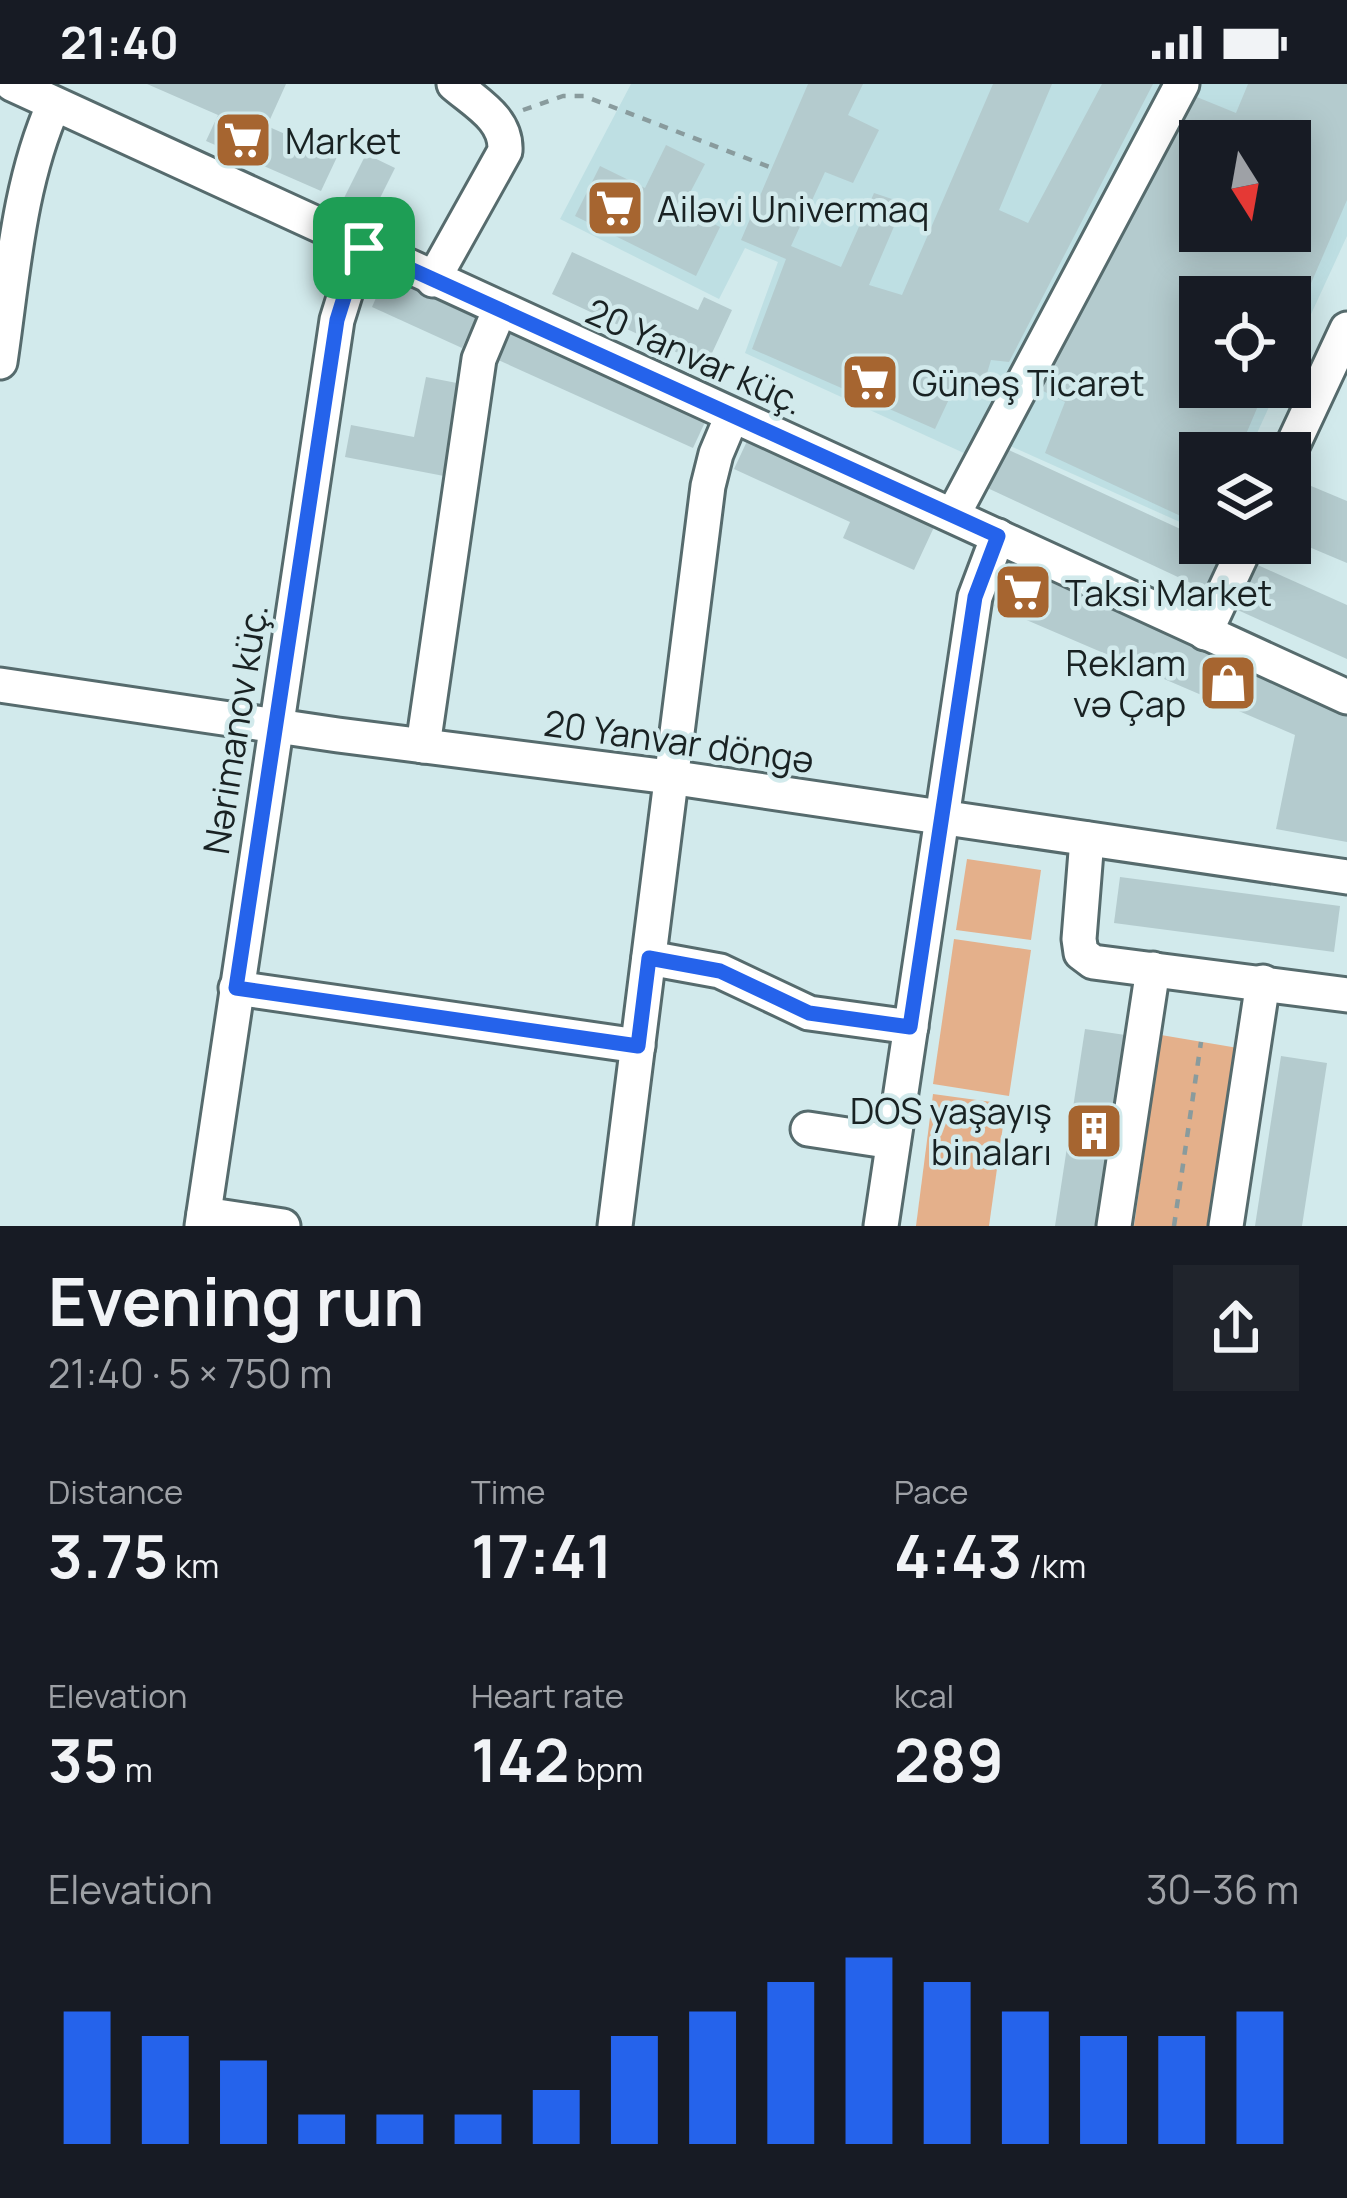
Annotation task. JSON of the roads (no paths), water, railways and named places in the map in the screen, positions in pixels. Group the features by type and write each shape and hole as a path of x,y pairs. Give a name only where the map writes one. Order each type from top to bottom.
{"street":[{"name":"20 Yanvar küç.","path":"12,84 1347,697"},
{"path":"433,280 505,151 506,136 496,120 454,84"},
{"path":"953,515 1182,84"},
{"path":"0,362 26,187 54,104"},
{"name":"Nərimanov küç.","path":"203,1220 337,320 364,248"},
{"path":"422,746 479,359 499,311"},
{"path":"1299,432 1347,328"},
{"path":"616,1226 708,486 732,416"},
{"path":"881,1226 975,597 998,536"},
{"path":"1205,633 1237,564"},
{"name":"20 Yanvar döngə","path":"0,685 1347,877"},
{"path":"1087,839 1078,939 1081,953 1093,962 1347,994"},
{"path":"649,958 720,971 809,1013 910,1027"},
{"path":"1114,1226 1153,969"},
{"path":"1226,1226 1263,982"},
{"path":"236,988 638,1046"},
{"path":"808,1129 893,1142"},
{"path":"203,1220 283,1226"}],"place":[{"name":"Market","path":"243,140"},
{"name":"Ailəvi Univermaq","path":"615,208"},
{"name":"Günəş Ticarət","path":"870,382"},
{"name":"Taksi Market","path":"1023,592"},
{"name":"Reklam və Çap","path":"1228,683"},
{"name":"DOS yaşayış binaları","path":"1094,1131"}]}
